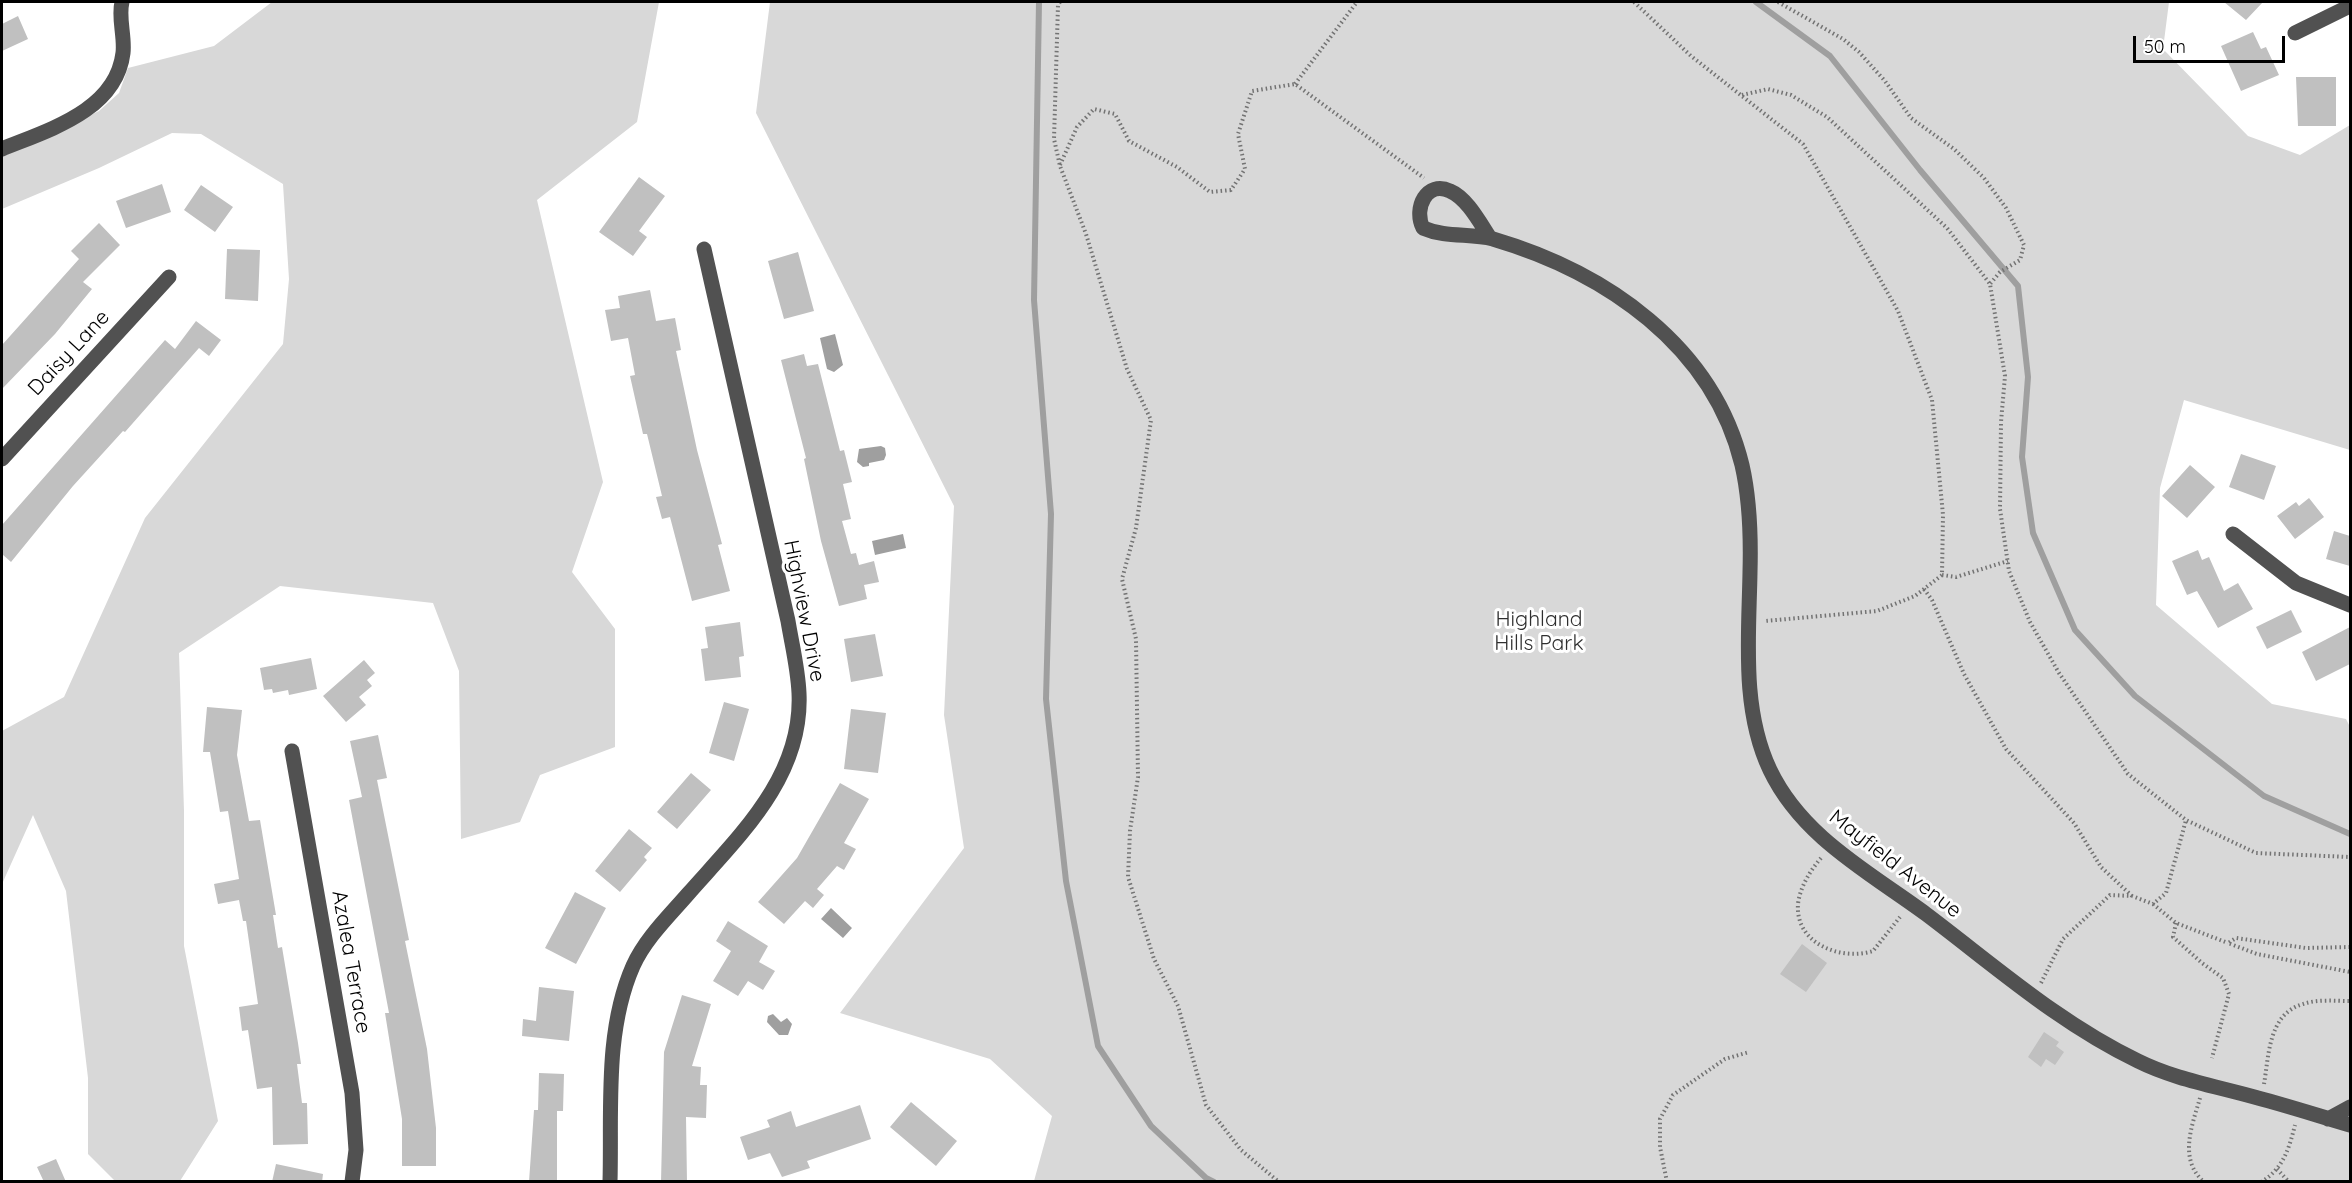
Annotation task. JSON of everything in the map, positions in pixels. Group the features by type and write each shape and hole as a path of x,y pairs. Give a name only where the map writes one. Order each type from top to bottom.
{"street":[{"path":"2,149 81,114 103,97 117,76 123,52 122,2"},
{"path":"2295,33 2350,6"},
{"path":"1440,189 1458,196 1490,238"},
{"name":"Mayfield Avenue","path":"1440,189 1427,194 1420,203 1418,211 1423,228 1447,235 1490,238 1580,273 1620,296 1666,333 1709,387 1730,432 1745,480 1750,532 1750,688 1760,744 1771,772 1787,799 1830,846 1911,904 2060,1018 2139,1062 2174,1075 2350,1125"},
{"name":"Highview Drive","path":"610,1182 614,1038 621,1001 634,964 662,924 760,811 786,766 799,710 798,678 789,621 704,249"},
{"name":"Daisy Lane","path":"2,459 169,277"},
{"path":"2234,534 2296,583 2350,605"},
{"name":"Azalea Terrace","path":"292,751 352,1093 356,1150 352,1182"},
{"path":"2328,1119 2350,1107"}],"path":[{"path":"1060,166 1077,127 1095,109 1115,114 1129,141 1177,167 1210,192 1231,190 1245,170 1238,134 1252,91 1295,84 1357,2"},
{"path":"1634,2 1692,56 1803,144 1899,311 1932,400 1943,515 1942,575"},
{"path":"1778,2 1843,39 1859,52 1885,81 1911,118 1953,148 1984,178 2006,208 2024,245 2020,260 2000,272 1990,284"},
{"path":"1059,3 1054,139 1060,166 1086,234 1127,369 1151,420 1136,528 1122,579 1136,639 1138,777 1130,831 1128,877 1154,959 1178,1006 1206,1105 1241,1150 1279,1182"},
{"path":"1295,84 1440,189"},
{"path":"1742,96 1768,89 1791,95 1827,117 1947,228 1990,284 2005,376 2001,422 2000,509 2008,561 2030,622 2059,673 2128,774 2186,820 2256,853 2350,857"},
{"path":"1749,622 1877,611 1915,596 1942,575 1956,577 2008,561"},
{"path":"1924,589 1932,600 1964,674 2006,749 2074,823 2101,867 2132,896"},
{"path":"2153,904 2166,892 2186,820"},
{"path":"1830,846 1803,886 1798,907 1808,934 1823,948 1851,955 1873,951 1911,904"},
{"path":"2035,998 2063,939 2110,895 2132,896 2153,904 2175,923 2257,954 2350,972"},
{"path":"2175,923 2173,937 2223,978 2229,994 2212,1058"},
{"path":"2228,943 2236,938 2306,948 2350,947"},
{"path":"2262,1099 2272,1032 2286,1014 2302,1004 2350,1000"},
{"path":"1667,1182 1660,1147 1660,1119 1672,1095 1725,1059 1749,1052"},
{"path":"2202,1095 2189,1140 2188,1156 2196,1175 2204,1182"},
{"path":"2261,1182 2277,1169 2284,1159 2298,1109"},
{"path":"2277,1169 2289,1182"}],"green space":[{"path":"272,2 659,2 637,122 537,200 603,482 572,572 615,629 615,747 540,775 520,822 461,839 459,671 433,603 280,586 179,653 184,811 184,946 218,1121 180,1181 115,1181 88,1154 88,1078 66,891 33,815 2,884 2,731 64,697 145,518 283,344 289,279 283,184 201,134 172,133 99,168 2,209 2,157 99,111 119,93 128,68 214,46"},
{"name":"Highland Hills Park","path":"770,2 2169,2 2163,49 2248,136 2300,155 2350,125 2350,450 2184,400 2160,488 2156,605 2272,704 2346,719 2350,727 2350,1181 1034,1181 1052,1116 990,1059 840,1013 964,848 944,715 954,506 756,113"}],"shaded area":[{"path":"835,334 843,365 834,372 827,369 820,338"},
{"path":"881,446 885,448 884,460 869,463 869,466 863,467 857,462 859,449"},
{"path":"903,534 906,548 875,555 872,541"},
{"path":"831,908 852,928 843,938 821,919"},
{"path":"773,1014 781,1022 787,1018 792,1024 788,1035 779,1035 767,1022 768,1016"}],"building":[{"path":"2224,2 2263,2 2246,20"},
{"path":"18,16 28,39 2,51 2,24"},
{"path":"2253,32 2261,49 2266,47 2279,75 2241,91 2221,46"},
{"path":"2296,77 2336,77 2336,126 2298,126"},
{"path":"639,177 665,196 639,231 647,237 633,256 599,232"},
{"path":"162,184 171,212 126,228 116,201"},
{"path":"201,185 233,207 215,232 184,210"},
{"path":"99,223 120,245 83,282 92,289 55,334 2,389 2,345 79,259 71,251"},
{"path":"227,249 260,250 258,301 225,299"},
{"path":"798,252 814,311 784,319 768,261"},
{"path":"650,290 656,321 675,318 681,350 676,351 697,450 722,544 718,545 730,591 692,601 670,517 662,519 656,497 662,496 647,434 643,434 630,376 635,375 628,338 611,341 605,310 620,308 618,296"},
{"path":"196,321 221,340 209,356 199,348 125,432 123,431 73,486 11,562 2,554 2,525 165,340 175,349"},
{"path":"804,354 807,366 818,364 840,451 844,450 852,482 843,484 851,519 842,521 851,554 856,553 859,565 874,561 879,582 864,585 867,599 839,606 821,541 804,459 806,458 781,360"},
{"path":"2241,454 2276,466 2264,500 2229,487"},
{"path":"2190,465 2215,487 2187,518 2162,496"},
{"path":"2309,498 2324,517 2295,539 2277,516 2296,502 2299,506"},
{"path":"2334,531 2350,536 2350,566 2326,559"},
{"path":"2198,550 2202,560 2209,557 2224,591 2238,583 2253,609 2218,628 2197,591 2187,595 2172,561"},
{"path":"2291,610 2302,632 2267,649 2256,627"},
{"path":"740,622 744,656 739,657 741,677 705,681 701,649 708,648 705,627"},
{"path":"2350,627 2350,664 2316,681 2302,652"},
{"path":"875,634 883,676 851,682 844,639"},
{"path":"311,658 317,689 289,695 288,690 273,693 272,689 264,690 260,668"},
{"path":"364,660 375,673 367,680 372,686 359,697 366,705 346,722 323,696"},
{"path":"724,702 749,709 734,761 709,753"},
{"path":"207,707 242,710 237,755 249,821 260,820 276,915 273,915 278,948 282,947 298,1043 301,1064 297,1064 302,1103 307,1103 308,1144 273,1145 272,1087 257,1089 248,1030 242,1031 239,1007 258,1004 246,921 243,921 239,900 218,904 214,884 239,879 228,811 220,812 210,752 203,752"},
{"path":"851,709 886,713 878,773 844,769"},
{"path":"378,735 387,778 377,780 409,940 405,941 427,1049 436,1128 436,1166 402,1166 402,1119 385,1013 389,1013 349,800 362,797 350,741"},
{"path":"691,773 711,790 677,829 657,812"},
{"path":"840,783 869,799 844,843 856,849 844,870 837,866 817,889 824,895 813,908 805,901 784,924 758,902 797,858"},
{"path":"629,829 652,848 644,857 647,860 620,892 595,871"},
{"path":"575,892 606,908 576,964 545,948"},
{"path":"728,921 768,946 759,962 775,971 763,990 748,981 738,996 713,981 731,951 716,941"},
{"path":"1802,944 1827,963 1806,992 1780,974"},
{"path":"539,987 574,991 569,1041 522,1036 523,1019 536,1021"},
{"path":"682,995 711,1004 692,1066 701,1067 700,1085 707,1085 706,1118 686,1117 687,1182 661,1182 664,1052"},
{"path":"2044,1032 2059,1042 2056,1046 2064,1052 2055,1065 2046,1059 2041,1067 2028,1057"},
{"path":"539,1073 564,1074 563,1111 557,1111 557,1182 529,1182 534,1110 538,1110"},
{"path":"911,1102 957,1141 936,1166 890,1127"},
{"path":"860,1105 871,1139 807,1161 810,1168 782,1177 770,1153 748,1160 740,1137 770,1127 767,1120 791,1111 796,1127"},
{"path":"56,1159 66,1182 44,1182 37,1167"},
{"path":"276,1164 323,1174 322,1182 272,1182"}],"waterway":[{"path":"1039,2 1034,300 1051,514 1046,699 1066,881 1098,1046 1151,1126 1206,1178 1214,1182"},
{"path":"1756,2 1830,56 1920,170 2018,286 2028,377 2022,457 2033,533 2075,630 2135,696 2264,796 2350,834"}]}
